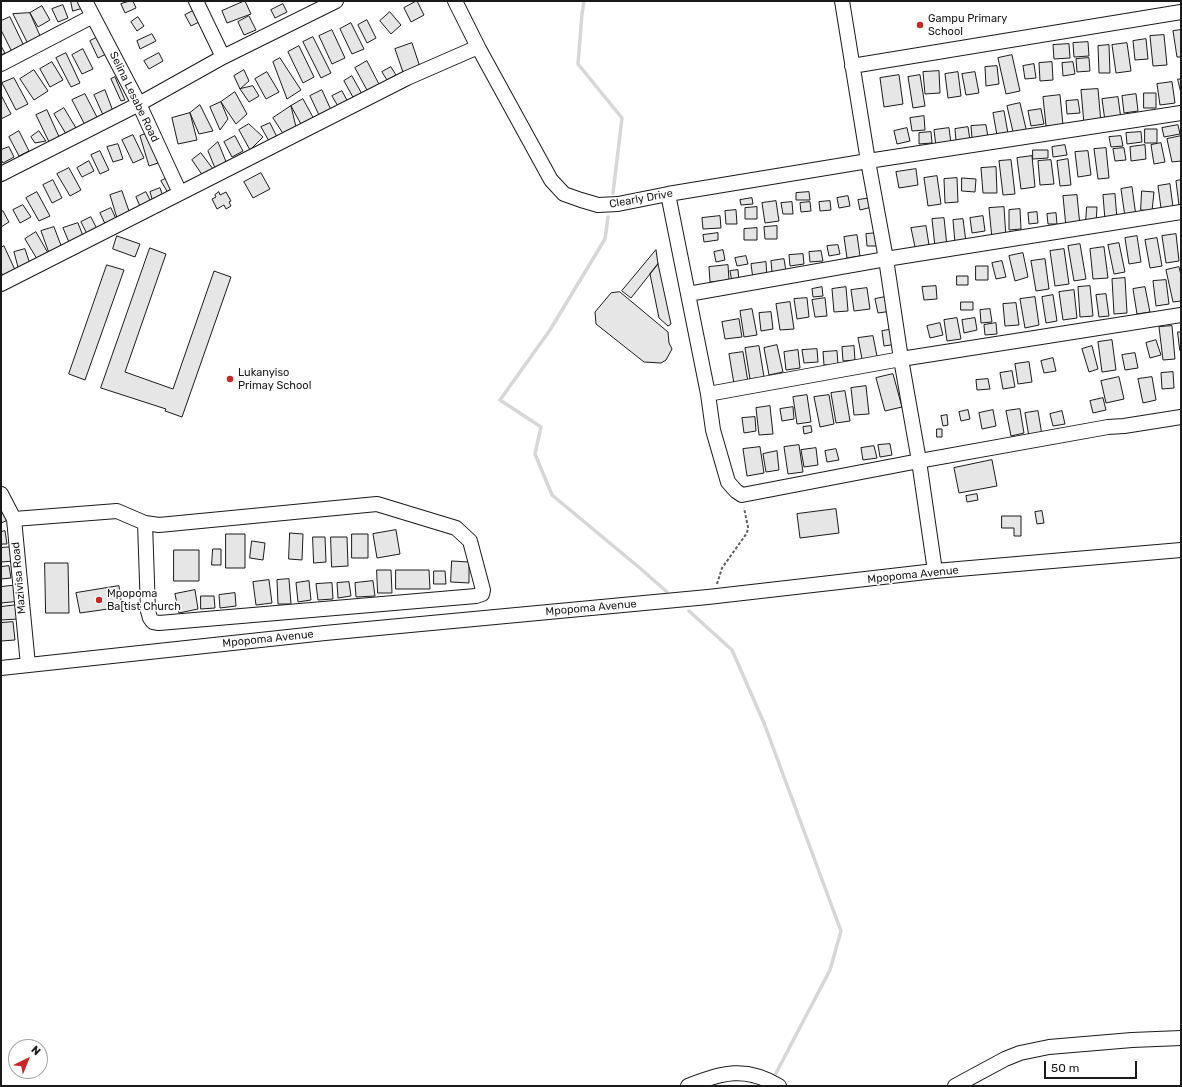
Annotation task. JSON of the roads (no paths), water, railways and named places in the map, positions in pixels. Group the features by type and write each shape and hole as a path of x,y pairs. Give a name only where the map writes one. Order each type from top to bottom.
{"street":[{"name":"Selina Lesabe Road","path":"85,1 139,104 180,193"},
{"path":"196,1 223,58"},
{"path":"1,174 139,104 223,58 336,1"},
{"name":"Clearly Drive","path":"455,1 478,47 551,180 564,194 598,205 618,204 668,194 868,161 1181,113"},
{"path":"842,1 919,461 935,572"},
{"path":"852,66 1181,12"},
{"path":"1,64 93,16"},
{"path":"1,284 407,78 478,47"},
{"path":"668,194 708,394 713,430 728,482 742,495 1108,427 1181,417"},
{"path":"688,294 886,259 1181,212"},
{"path":"708,394 901,359 1181,315"},
{"name":"Mazivisa Road","path":"1,494 14,519 28,664"},
{"path":"14,519 117,511 145,523 159,525 381,504 456,528 470,541 483,590 482,594 476,596 159,623 153,622 148,611 145,523"},
{"name":"Mpopoma Avenue","path":"1,668 333,632 714,596 935,572 1181,550"},
{"path":"955,1086 1020,1053 1049,1046 1181,1038"},
{"path":"688,1086 719,1075 737,1072 755,1075 778,1086"}],"waterway":[{"path":"584,1 578,64 622,118 613,193"},
{"path":"608,217 605,239 550,330 500,400 541,427 535,454 552,495 667,592"},
{"path":"689,611 732,650 764,723 841,931 830,970 774,1077"}],"place":[{"name":"Gampu Primary School","path":"920,25"},
{"name":"Lukanyiso Primay School","path":"230,379"},
{"name":"Mpopoma Ba[tist Church","path":"99,600"}]}
